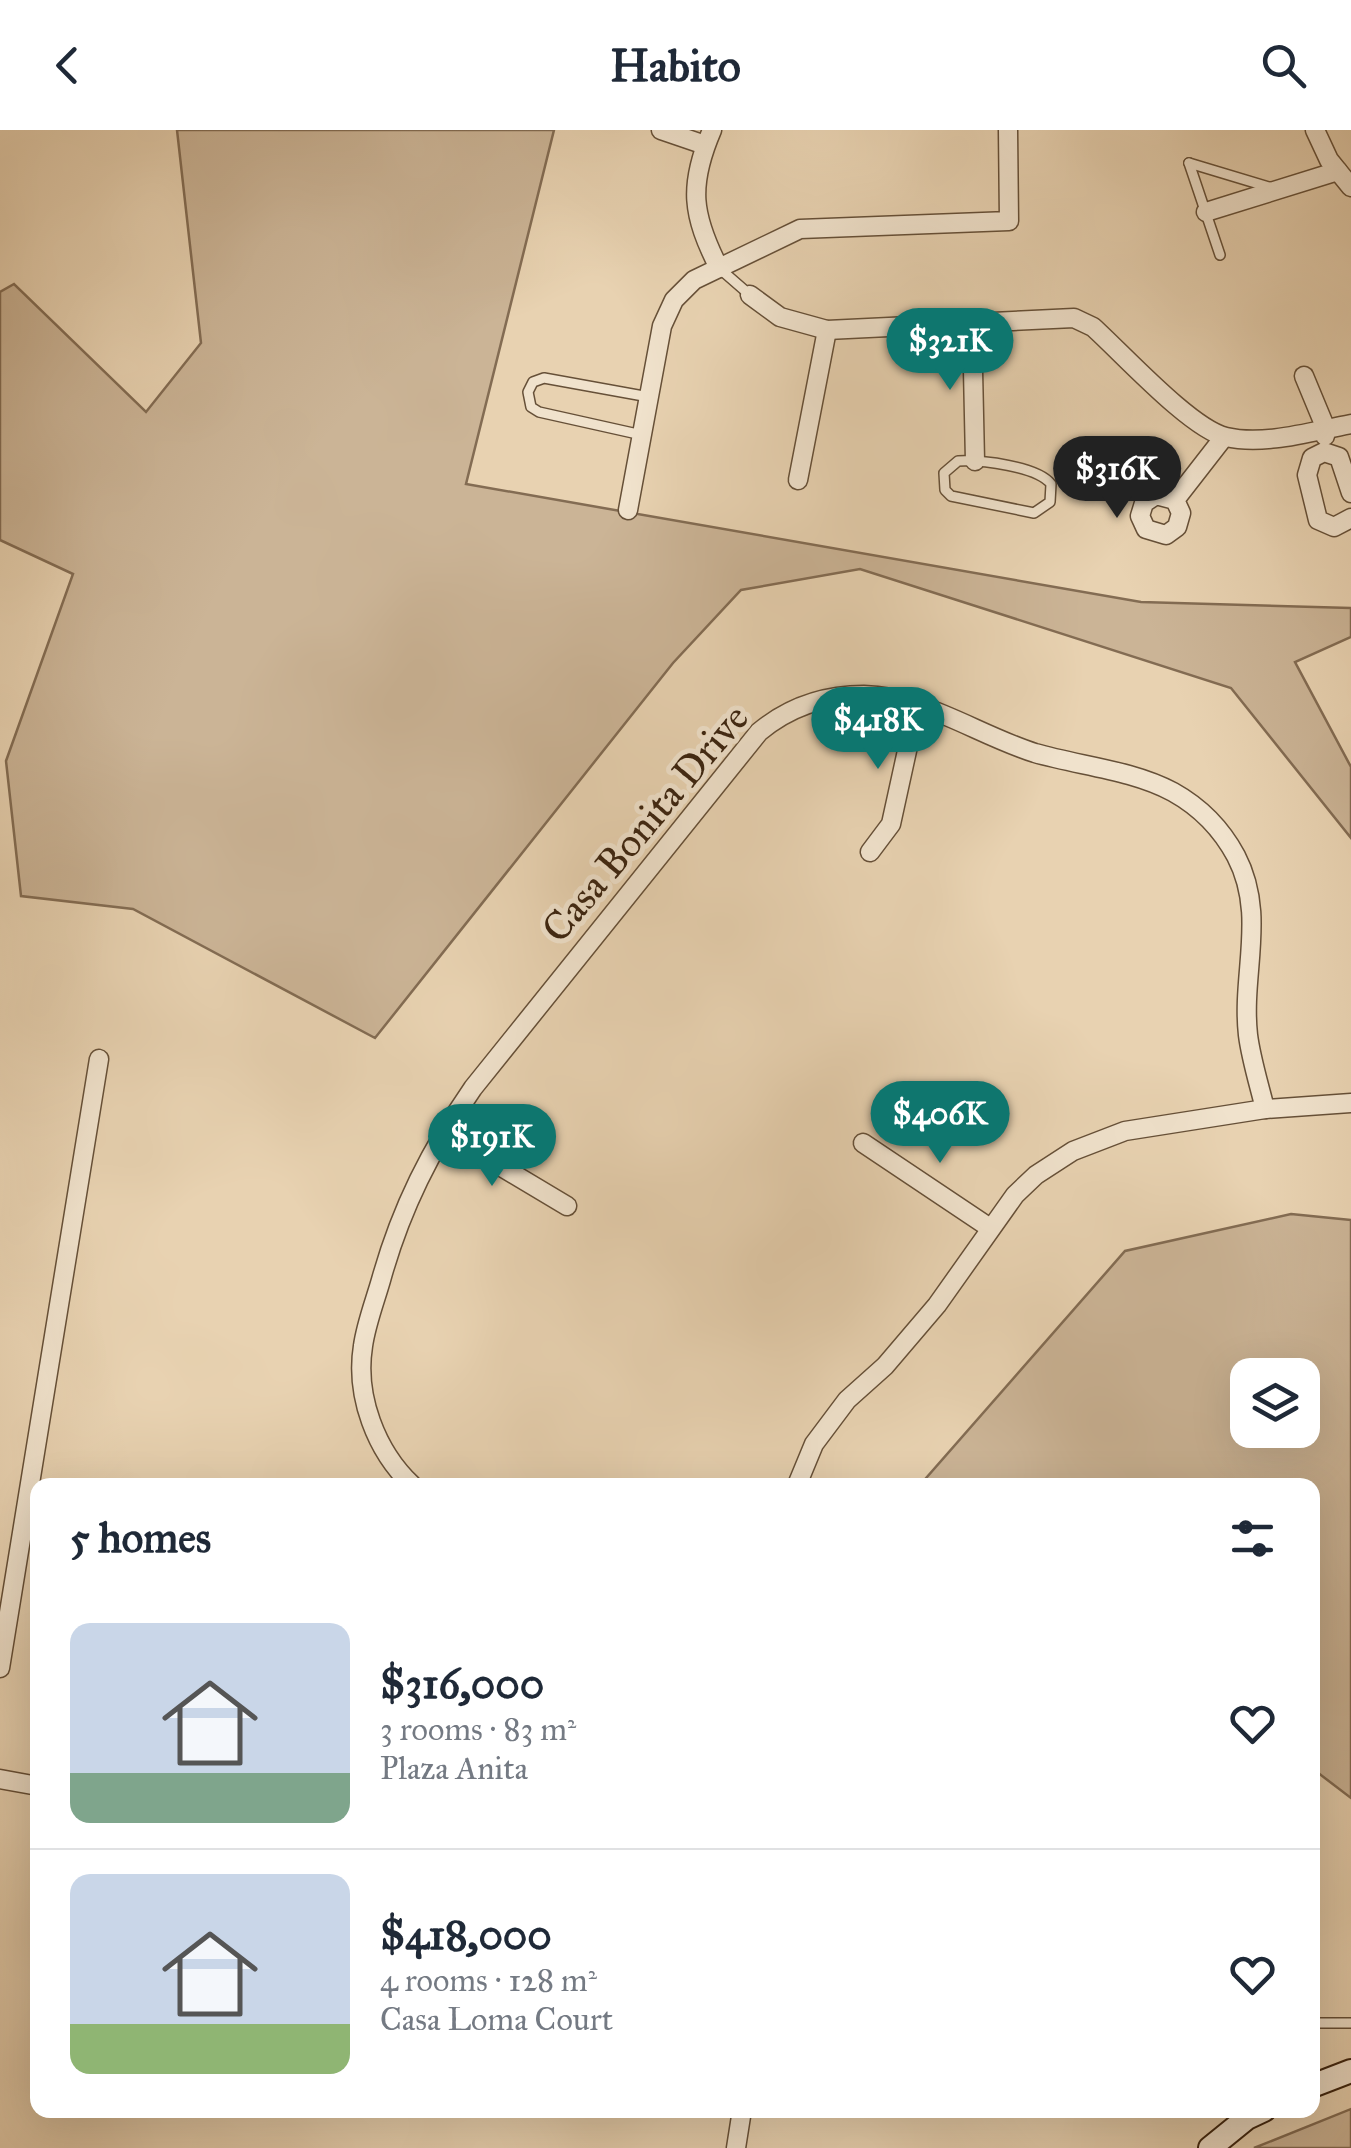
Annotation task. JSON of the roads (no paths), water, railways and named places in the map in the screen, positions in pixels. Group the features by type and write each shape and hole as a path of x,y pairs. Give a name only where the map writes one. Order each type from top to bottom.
{"main road":[{"path":"1320,2083 1351,2071"},
{"path":"1210,2148 1247,2118"}],"street":[{"path":"661,130 709,138 697,180 698,214 701,232 720,268"},
{"path":"628,510 666,312 694,280 800,229 1009,221 1008,130"},
{"path":"1315,130 1351,187"},
{"path":"1206,212 1338,171"},
{"path":"750,295 780,317 827,330 1074,318 1094,328 1200,425 1224,437 1252,440 1351,424"},
{"path":"972,325 975,461"},
{"path":"798,480 827,330"},
{"path":"1304,376 1326,428 1324,452"},
{"path":"1176,500 1224,437"},
{"path":"1351,493 1343,462 1335,454 1324,452 1312,458 1307,468 1318,520 1334,527 1351,518"},
{"name":"Casa Bonita Drive","path":"406,1478 392,1462 372,1425 363,1386 363,1345 395,1229 417,1178 443,1132 483,1076 759,732 790,711 827,698 865,695 917,705 1032,752 1155,784 1190,803 1219,831 1239,862 1254,915 1248,968 1248,1034 1264,1109"},
{"path":"870,852 892,824 917,705"},
{"path":"31,1478 99,1059"},
{"path":"800,1478 814,1444 847,1400 885,1366 937,1305 990,1228 1026,1185 1073,1151 1125,1131 1264,1109 1351,1103"},
{"path":"443,1132 567,1206"},
{"path":"863,1143 990,1228"},
{"path":"0,1668 30,1483"},
{"path":"0,1779 30,1785"},
{"path":"736,2148 741,2118"}],"lane":[{"path":"1220,255 1189,162 1278,190"},
{"path":"720,268 750,295"},
{"path":"642,435 539,412 528,402 528,392 533,382 544,378 649,397"},
{"path":"958,461 975,461 1043,476 1052,490 1050,502 1034,512 951,496 944,490 944,472 958,461"},
{"path":"1320,2023 1351,2023"}]}
